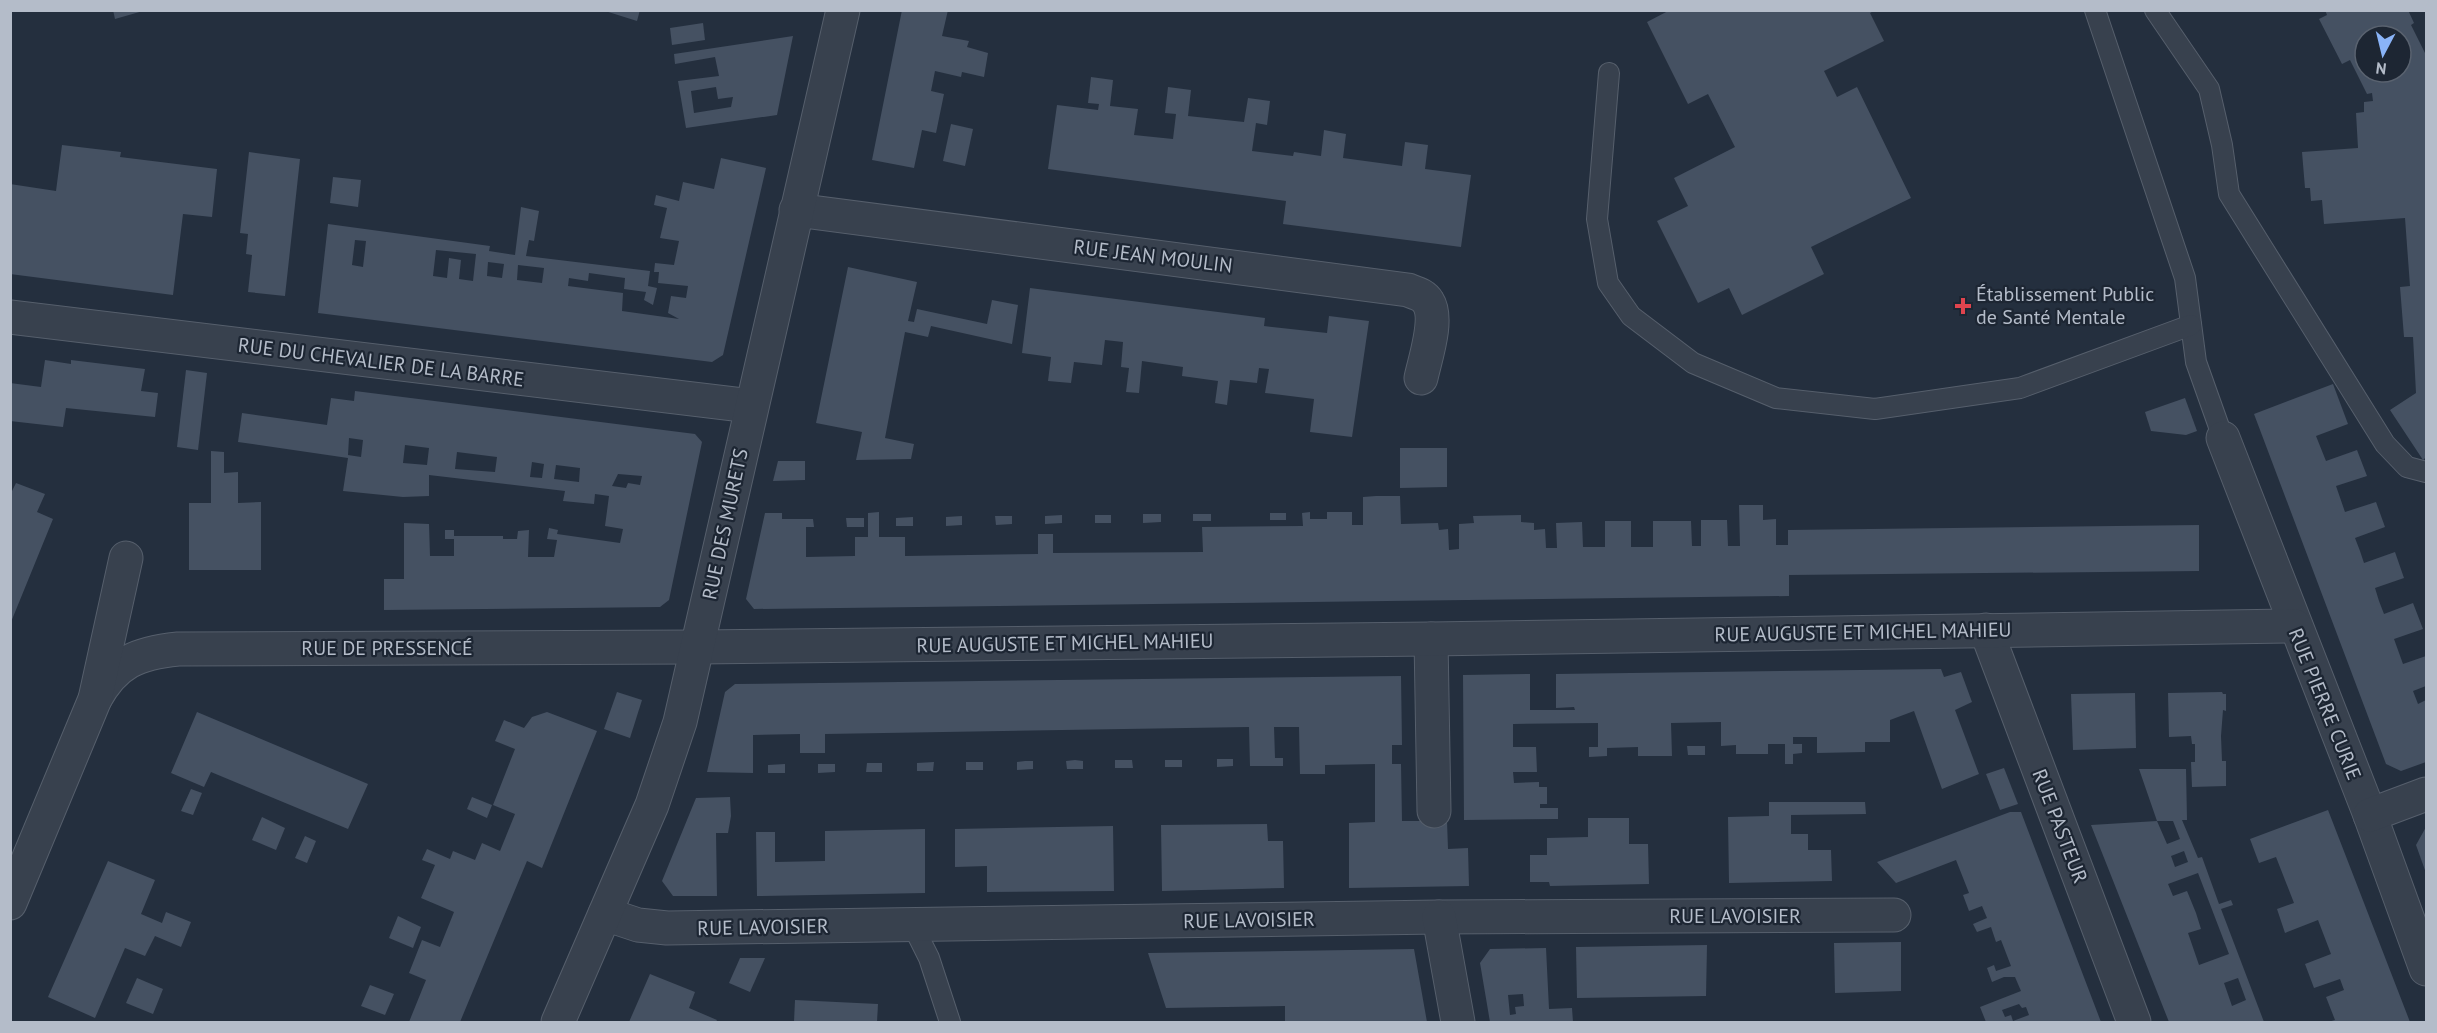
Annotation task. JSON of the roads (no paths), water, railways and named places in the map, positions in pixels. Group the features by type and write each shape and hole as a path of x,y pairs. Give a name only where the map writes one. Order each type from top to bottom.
{"street":[{"name":"RUE DES MURETS","path":"558,1023 662,780 680,722 843,10"},
{"name":"RUE JEAN MOULIN","path":"796,210 1408,290 1421,295 1428,303 1432,314 1421,378"},
{"name":"RUE DU CHEVALIER DE LA BARRE","path":"10,317 752,406"},
{"name":"RUE PIERRE CURIE","path":"2223,438 2370,815 2427,969"},
{"path":"10,903 95,699 126,558"},
{"name":"RUE AUGUSTE ET MICHEL MAHIEU","path":"699,646 1431,639 2295,626"},
{"name":"RUE PASTEUR","path":"1986,630 2134,1023"},
{"path":"1431,639 1434,811"},
{"name":"RUE DE PRESSENCÉ","path":"95,699 113,672 128,662 142,654 178,649 699,646"},
{"path":"2370,815 2427,794"},
{"name":"RUE LAVOISIER","path":"605,914 638,925 667,928 1439,917 1894,915"},
{"path":"1439,917 1458,1023"}],"lane":[{"path":"2155,10 2209,89 2222,145 2229,194 2385,444 2407,467 2427,472"},
{"path":"2096,11 2185,278 2196,362 2223,438"},
{"path":"1609,73 1597,219 1608,283 1630,316 1693,363 1776,398 1875,409 2020,388 2191,325"},
{"path":"912,924 929,958 950,1023"}],"place":[{"name":"Établissement Public de Santé Mentale","path":"1963,306"}]}
